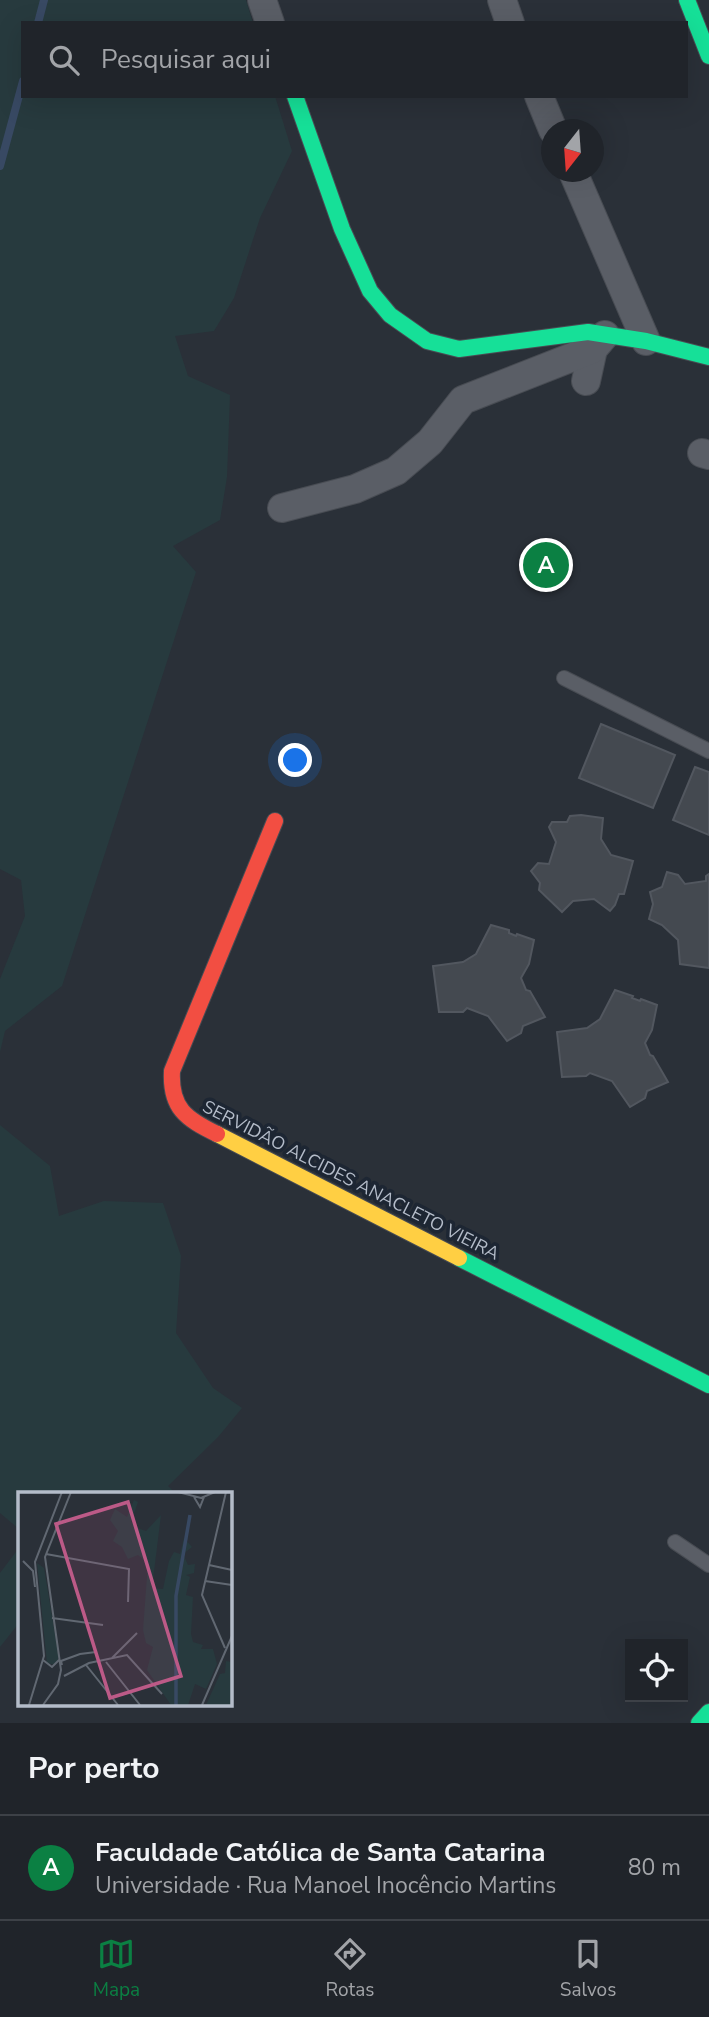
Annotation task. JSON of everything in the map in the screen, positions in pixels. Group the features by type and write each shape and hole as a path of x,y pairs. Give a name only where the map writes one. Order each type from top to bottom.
{"street":[{"path":"262,0 269,21"},
{"path":"502,0 509,21"},
{"path":"687,0 709,56"},
{"path":"296,98 347,241 370,291 390,315 427,341 459,349 588,332 599,342"},
{"path":"540,98 548,119"},
{"path":"578,182 646,341"},
{"path":"282,508 355,489 396,471 430,442 463,400 599,342 646,341 709,358"},
{"path":"586,381 599,342"},
{"name":"SERVIDÃO ALCIDES ANACLETO VIEIRA","path":"275,821 172,1071 170,1092 180,1110 200,1126 709,1385"},
{"path":"699,1723 709,1712"}],"lane":[{"path":"564,678 709,751"},
{"path":"675,1542 709,1565"}],"green space":[{"path":"0,0 246,0 252,21 21,21 21,98 276,98 292,151 260,218 234,298 214,331 175,336 188,376 230,395 227,477 220,520 173,546 196,572 62,986 5,1031 0,1052 0,979 25,916 21,880 0,869"},
{"path":"0,1125 50,1166 59,1216 104,1201 163,1203 181,1256 176,1333 213,1388 242,1408 218,1437 168,1486 174,1492 18,1492 18,1528 0,1513"},
{"path":"18,1549 18,1624 0,1647 0,1573"}],"building":[{"path":"601,724 675,755 653,808 579,778"},
{"path":"695,767 709,772 709,835 673,820"},
{"path":"570,816 603,818 601,839 611,855 633,861 624,894 619,894 610,911 594,899 573,901 562,912 539,890 540,883 531,871 538,863 549,864 556,842 549,827 552,822 567,822"},
{"path":"667,872 678,875 685,884 706,881 709,874 709,968 680,964 678,940 662,925 649,919 653,904 650,892 662,887"},
{"path":"491,925 509,930 509,933 516,936 517,934 534,940 529,964 521,978 545,1017 523,1026 521,1033 507,1041 488,1016 467,1008 463,1012 439,1012 433,966 463,962 476,954"},
{"path":"615,990 657,1005 652,1030 645,1043 668,1082 647,1091 645,1098 630,1107 612,1081 590,1073 586,1076 562,1077 557,1032 587,1028 600,1019"}],"waterway":[{"path":"39,21 44,0"},
{"path":"0,166 21,88"}],"traffic: fast":[{"path":"687,0 709,56"},
{"path":"296,98 342,229 370,291 390,315 427,341 459,349 588,332 646,341 709,357"},
{"path":"459,1258 709,1385"},
{"path":"699,1723 709,1712"}],"traffic: slow":[{"path":"217,1134 459,1258"}],"traffic: jam":[{"path":"217,1134 182,1111 174,1094 172,1071 275,821"}],"place":[{"name":"Faculdade Católica de Santa Catarina","path":"546,565"}]}
